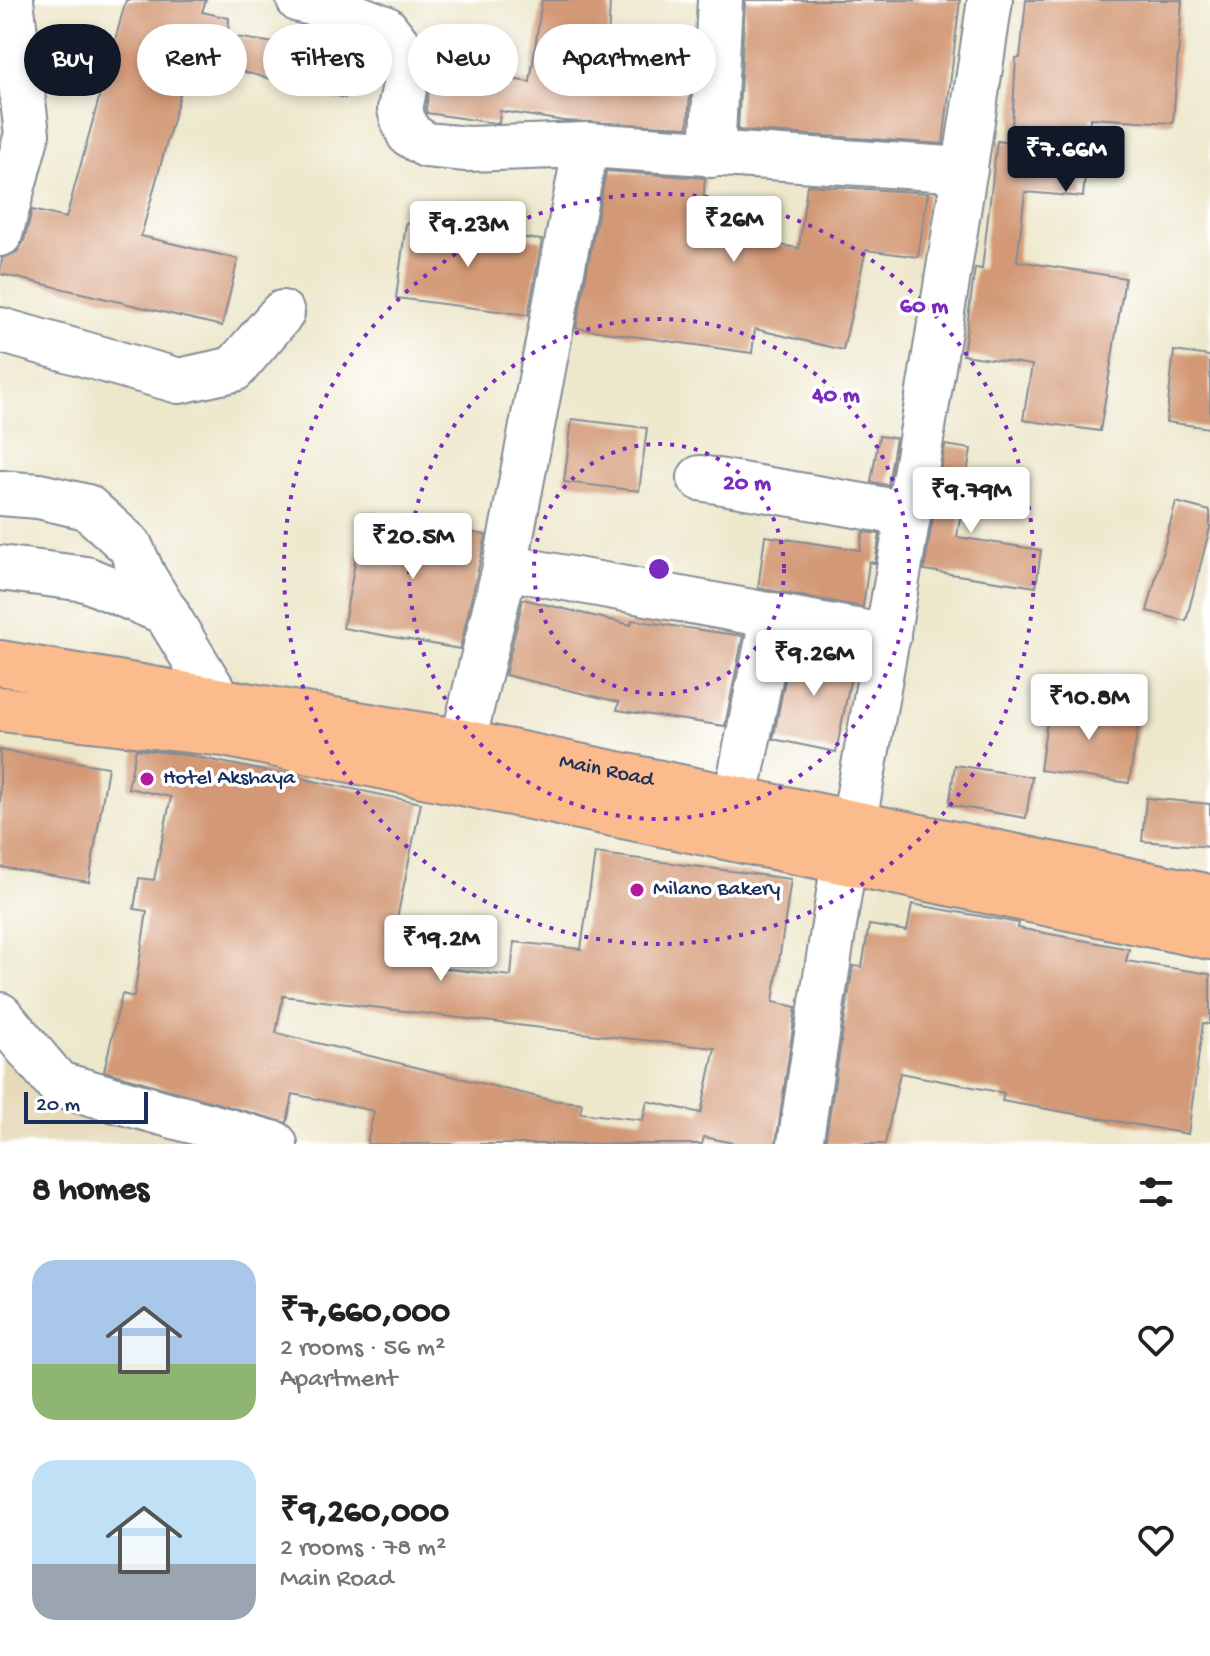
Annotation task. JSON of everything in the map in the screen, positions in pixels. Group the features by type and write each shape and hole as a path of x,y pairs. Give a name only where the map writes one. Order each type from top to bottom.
{"main road":[{"name":"Main Road","path":"0,663 463,742 736,797 849,841 1210,937"},
{"name":"Main Road","path":"0,709 224,734 849,841 1210,897"}],"street":[{"path":"0,234 27,134 11,0"},
{"path":"299,0 339,10 385,28 409,65 400,109 403,120 409,134 426,145 467,149 586,145 965,170"},
{"path":"712,155 720,0"},
{"path":"800,1144 849,841 888,637 990,0"},
{"path":"463,742 505,567 586,145"},
{"path":"0,330 179,381 234,369 282,313"},
{"path":"700,478 908,514"},
{"path":"0,493 39,496 87,507 130,546 144,577 219,700"},
{"path":"505,567 888,637"},
{"path":"0,568 86,579 167,613"},
{"path":"736,797 773,615"},
{"path":"0,1015 58,1084 275,1144"}],"shaded area":[{"path":"0,1033 205,1144 0,1144"}],"building":[{"path":"126,0 206,0 202,12 229,18 229,24 137,24 137,96 180,96 141,236 238,259 222,326 0,274 2,258 17,252 24,241 32,210 66,218 100,96 121,96 119,24"},
{"path":"542,0 610,0 609,24 538,24"},
{"path":"745,0 960,0 943,144 738,130"},
{"path":"1026,0 1182,0 1173,123 1090,118 1083,197 1025,192 1017,261 1125,278 1100,431 1023,420 1032,365 963,355 975,268 982,269 997,141 1011,143 1016,58 1020,58"},
{"path":"247,39 263,41 263,77 247,73"},
{"path":"534,55 534,96 690,96 688,127 564,121 500,111 499,123 494,123 427,113 428,96 518,96 518,80 530,82"},
{"path":"606,171 705,178 701,233 799,248 807,185 928,193 918,257 866,250 843,350 755,329 752,353 576,328"},
{"path":"406,223 542,240 528,315 396,298"},
{"path":"1174,351 1210,356 1210,428 1166,422"},
{"path":"572,419 647,428 639,491 564,482"},
{"path":"879,436 896,438 888,485 871,482"},
{"path":"945,445 971,449 957,537 1041,550 1036,587 924,570"},
{"path":"1176,502 1210,511 1210,528 1186,621 1147,611"},
{"path":"364,513 486,535 460,649 343,628"},
{"path":"863,532 880,534 875,563 869,562 863,607 758,588 765,536 860,550"},
{"path":"523,599 631,625 632,620 743,636 725,726 617,710 619,702 505,675"},
{"path":"792,645 855,656 836,752 773,739"},
{"path":"1050,700 1140,716 1129,783 1040,770"},
{"path":"136,749 187,755 421,803 395,928 436,936 431,967 511,976 514,942 581,949 595,853 791,879 773,1002 796,1007 776,1144 738,1144 704,1137 702,1144 367,1144 374,1111 293,1094 287,1123 104,1071 122,994 134,997 147,911 134,909 139,878 154,880 171,797 128,788","holes":["283,996 715,1048 701,1113 647,1101 643,1120 580,1113 582,1103 550,1100 276,1033"]},
{"path":"0,750 108,767 89,882 0,867"},
{"path":"955,765 1032,777 1026,818 949,805"},
{"path":"1146,798 1210,804 1210,847 1142,841"},
{"path":"912,904 1019,923 1018,928 1129,949 1126,961 1210,974 1210,1024 1203,1023 1188,1134 1002,1101 1004,1093 900,1073 885,1144 825,1144 853,966 862,967 869,925 907,931"}],"place":[{"name":"Hotel Akshaya","path":"147,779"},
{"name":"Milano Bakery","path":"637,890"}]}
